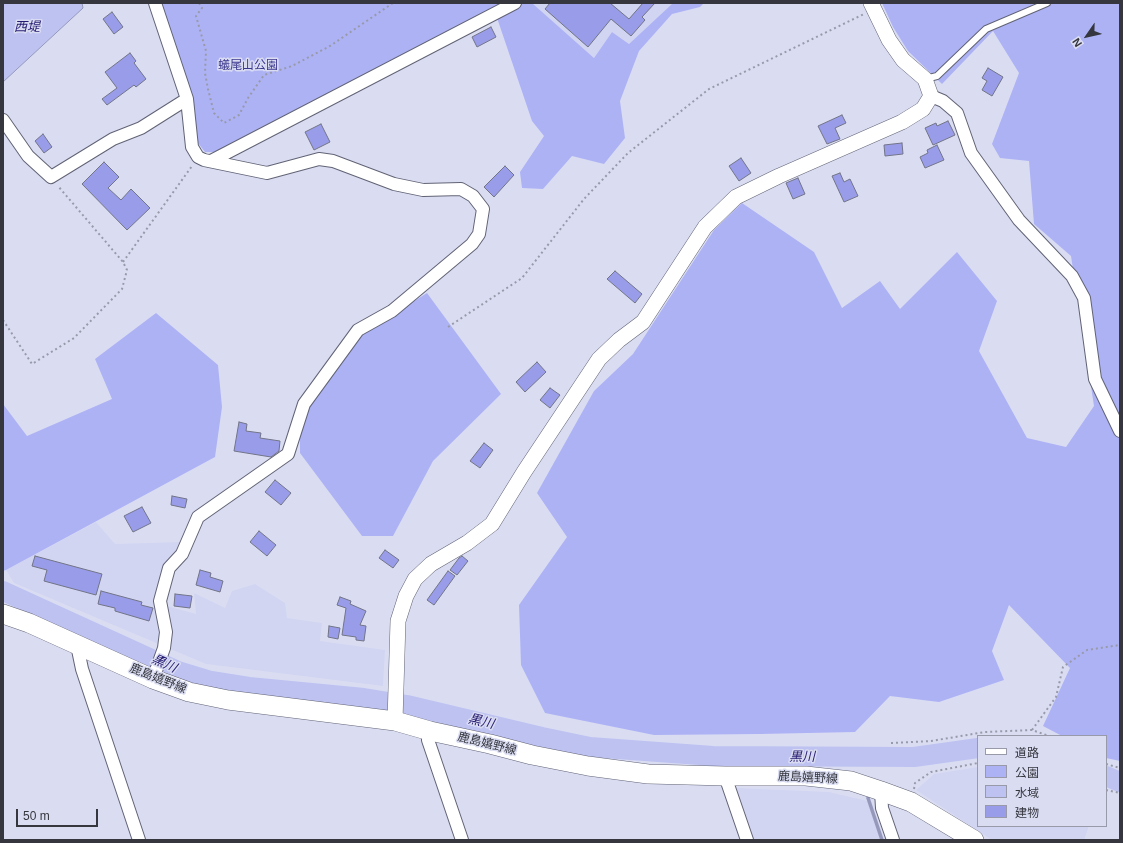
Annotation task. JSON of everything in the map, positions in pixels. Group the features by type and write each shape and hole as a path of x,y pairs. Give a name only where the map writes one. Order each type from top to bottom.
{"main road":[{"name":"鹿島嬉野線","path":"3,614 29,623 153,679 189,692 228,700 395,721 430,731 532,755 588,766 648,774 806,776 851,781 911,802 974,840"}],"street":[{"path":"153,679 164,648 166,632 160,601 169,568 182,554 198,517 288,454 304,404 358,330 392,311 472,244 479,234 483,209 473,196 461,189 423,190 394,184 333,160 319,160 267,173 204,160 198,157 192,147 187,99 155,3"},
{"path":"211,161 515,3"},
{"path":"872,6 889,40 903,60 925,79 931,96 943,101 957,113 971,153 1019,220 1072,276 1084,298 1095,379 1120,431"},
{"path":"395,721 398,621 406,596 415,579 431,564 467,544 492,524 524,472 599,359 619,340 643,322 705,227 736,197 779,176 902,122 923,109 931,96"},
{"path":"3,120 28,156 51,177 113,139 141,128 187,99"},
{"path":"77,645 82,669 139,840"},
{"path":"430,731 428,740 462,840"},
{"path":"725,776 747,840"},
{"path":"881,791 882,808 893,840"}],"lane":[{"path":"925,79 936,76 986,29 1047,3"}],"path":[{"path":"199,3 202,8 196,16 206,51 205,73 208,88 214,113 224,123 238,115 264,75 292,66 330,46 393,3"},
{"path":"448,327 522,278 584,199 628,152 710,90 872,6"},
{"path":"123,262 198,157"},
{"path":"3,320 32,364 74,338 122,289 127,270 123,262 51,177"},
{"path":"1032,730 1056,697 1062,667 1088,650 1120,645"},
{"path":"891,743 931,742 985,732 1032,730 1046,735"},
{"path":"911,802 915,784 931,772 977,763"},
{"path":"1107,764 1120,768"},
{"path":"1107,790 1120,794"}],"shaded area":[{"path":"532,3 673,3 629,44 612,32 594,58"},
{"path":"96,522 115,544 183,542 166,564 156,603 196,614 194,593 225,608 232,591 255,584 285,603 287,618 322,623 320,641 385,650 383,686 206,664 14,583 6,570"},
{"path":"977,767 977,827 1089,827 1084,840 992,840 916,790 934,774"},
{"path":"735,788 829,792 868,801 881,840 753,840"}],"green space":[{"name":"蟻尾山公園","path":"161,3 532,3 594,58 612,32 629,44 673,3 704,3 700,7 672,14 639,51 620,101 625,138 604,164 572,156 543,189 522,188 520,172 544,136 532,121 494,9 217,152 205,152 198,143 193,101"},
{"path":"882,3 1120,3 1120,761 1107,758 1107,735 1060,735 1043,726 1070,668 1009,605 992,651 1004,680 939,702 890,696 855,732 654,735 545,713 521,665 519,605 567,537 537,493 594,391 633,354 714,230 742,203 814,252 842,308 880,281 900,309 957,252 997,301 979,351 1027,438 1066,447 1094,406 1071,256 1034,224 1029,161 1000,158 992,144 1019,73 993,31 942,84 908,51 893,27"},
{"path":"427,293 501,394 433,461 393,536 362,536 300,453 300,434 309,406 358,337"},
{"path":"156,313 218,365 222,407 215,457 3,571 3,404 27,436 112,399 95,359"}],"water":[{"name":"西堤","path":"3,3 82,3 83,8 3,82"}],"building":[{"path":"550,3 610,3 629,19 643,3 655,3 642,17 645,20 631,36 611,19 588,47 545,9"},
{"path":"112,12 123,27 114,34 103,19"},
{"path":"491,27 496,37 477,47 472,37"},
{"path":"130,53 136,61 134,63 146,79 136,87 134,85 107,105 102,99 117,88 105,72"},
{"path":"988,68 1003,77 992,96 982,90 987,81 982,78"},
{"path":"842,115 846,123 835,128 840,139 827,144 818,126"},
{"path":"948,121 955,135 933,145 925,128 936,123 937,126"},
{"path":"321,124 330,142 314,150 305,132"},
{"path":"43,134 52,147 44,153 35,141"},
{"path":"902,143 903,154 885,156 884,145"},
{"path":"937,145 944,160 925,168 920,157 928,153 927,150"},
{"path":"741,158 751,173 739,181 729,166"},
{"path":"104,162 119,177 108,188 121,200 131,189 150,208 127,230 82,184"},
{"path":"505,166 514,175 494,197 484,187"},
{"path":"840,173 844,182 850,179 858,196 844,202 832,176"},
{"path":"798,178 805,194 793,199 786,183"},
{"path":"615,271 642,294 635,303 607,279"},
{"path":"537,362 546,372 525,392 516,382"},
{"path":"550,388 560,395 550,408 540,400"},
{"path":"239,422 247,424 246,431 261,433 260,438 280,441 279,451 271,457 234,451"},
{"path":"484,443 493,450 480,468 470,461"},
{"path":"275,480 291,493 281,505 265,492"},
{"path":"172,496 187,499 185,508 171,505"},
{"path":"142,507 151,523 133,532 124,516"},
{"path":"259,531 276,545 267,556 250,542"},
{"path":"385,550 399,560 393,568 379,558"},
{"path":"35,556 102,574 96,595 44,581 47,570 32,566"},
{"path":"462,556 468,561 457,575 450,570"},
{"path":"200,570 211,573 210,577 223,581 220,592 196,585"},
{"path":"448,571 455,576 434,605 427,600"},
{"path":"101,591 142,602 141,605 153,608 149,621 115,611 115,608 98,604"},
{"path":"175,594 192,596 190,608 174,606"},
{"path":"340,597 351,601 350,604 366,611 360,625 366,626 364,641 356,640 356,637 342,635 346,608 337,605"},
{"path":"329,626 340,628 338,639 328,637"}],"waterway":[{"name":"黒川","path":"3,591 178,671 211,681 249,687 364,698 407,705 590,747 713,756 914,757 977,748"},
{"name":"黒川","path":"1107,776 1120,782"},
{"path":"868,798 882,840"}]}
